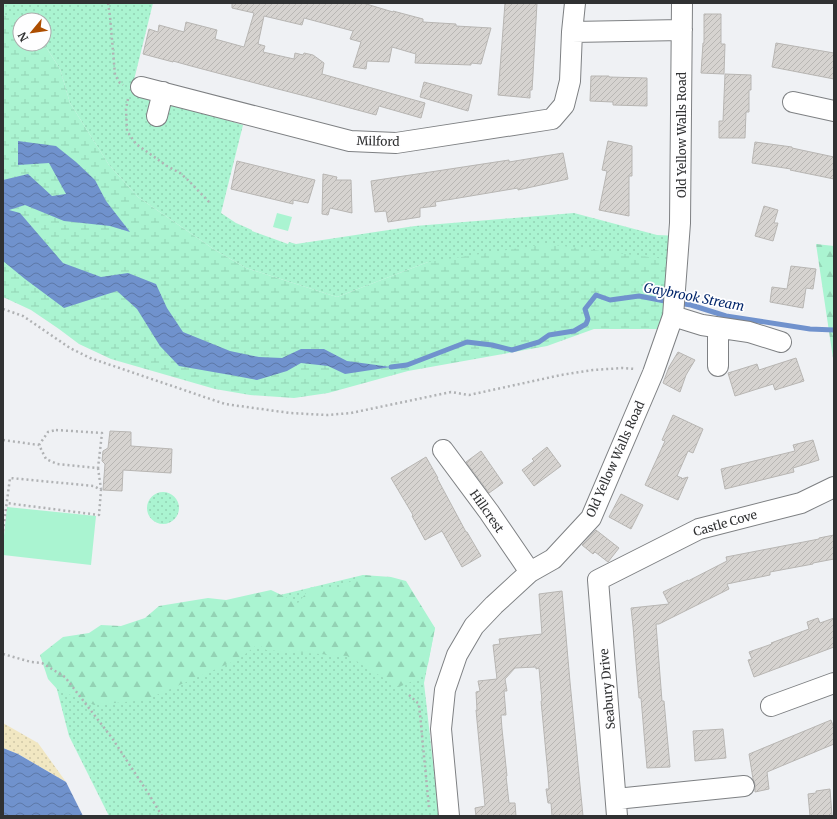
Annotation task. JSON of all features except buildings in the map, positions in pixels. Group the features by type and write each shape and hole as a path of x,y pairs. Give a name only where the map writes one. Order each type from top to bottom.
{"street":[{"name":"Milford","path":"136,88 163,92 350,141 396,143 552,119 564,105 570,82 574,3"},
{"name":"Old Yellow Walls Road","path":"449,816 441,729 445,690 457,655 474,626 494,605 530,572 552,559 591,518 654,373 674,315 680,223 682,3"},
{"path":"572,32 682,30"},
{"path":"157,116 163,92"},
{"path":"793,102 834,111"},
{"path":"674,315 702,325 750,332 781,342"},
{"path":"718,328 718,366"},
{"name":"Hillcrest","path":"443,450 489,512 530,572"},
{"name":"Castle Cove","path":"598,580 699,528 801,502 834,487"},
{"name":"Seabury Drive","path":"598,580 616,808 744,786"},
{"path":"771,706 834,683"}],"path":[{"path":"108,3 115,75 120,83 129,89 136,88"},
{"path":"136,88 126,109 127,131 136,144 167,166 180,173 210,203"},
{"path":"3,309 23,316 70,348 90,358 225,404 290,413 327,415 351,413 451,392 469,395 561,375 593,370 623,368 643,369 654,373"},
{"path":"6,504 99,515 101,490 98,468 102,433 56,430 48,432 39,445"},
{"path":"3,440 39,445"},
{"path":"39,445 46,459 57,464 98,468"},
{"path":"3,532 10,478 94,486 101,490"},
{"path":"3,654 31,662 42,663 65,677 112,738 162,816"},
{"path":"409,695 419,704 429,808"}],"green space":[{"path":"3,3 153,3 131,92 243,125 221,213 252,231 288,244 289,242 296,244 415,226 574,213 657,235 680,236 673,260 428,262 337,297 246,268 215,250 138,197 109,165 70,103 60,69 49,52 52,52 52,12 12,12 12,16 3,16"},
{"path":"3,16 12,16 12,52 49,52 60,69 70,103 109,165 138,197 215,250 246,268 337,297 428,262 546,244 673,260 669,329 594,329 547,346 408,371 328,393 294,398 250,395 215,389 111,359 79,344 31,310 3,297"},
{"path":"277,213 292,217 288,231 273,227"},
{"path":"816,244 834,246 834,365"},
{"path":"160,492 166,492 176,499 179,508 178,514 172,521 166,524 160,524 150,517 147,511 147,505 154,495"},
{"path":"7,507 96,516 91,565 3,555"},
{"path":"363,575 395,579 435,628 424,683 439,816 109,816 69,736 47,651"},
{"path":"363,575 391,577 406,581 435,628 428,664 417,679 399,687 347,656 266,650 258,644 239,659 145,700 94,705 57,689 48,679 40,655 63,637 89,633 101,625 121,626 145,618 159,606 208,598 226,600 271,590 298,603 311,587 338,588"}],"sand":[{"path":"3,723 38,743 66,782 18,754 3,748"}],"water":[{"path":"18,141 56,146 76,162 95,180 106,201 130,232 110,226 64,221 25,205 9,210 20,213 63,263 101,277 128,273 156,284 167,308 183,332 230,351 259,357 282,358 301,349 324,349 347,361 391,367 345,374 328,366 301,363 287,371 257,380 179,366 160,346 137,309 117,291 64,308 3,261 3,180 28,174 52,196 66,194 49,163 18,165"},
{"path":"3,748 18,754 66,782 83,816 3,816"}],"waterway":[{"name":"Gaybrook Stream","path":"391,367 407,365 467,342 492,345 512,350 539,342 549,335 574,331 586,324 588,319 585,309 596,295 610,300 639,296 670,302"},
{"name":"Gaybrook Stream","path":"678,303 691,305 726,316 810,329 834,330"}]}
